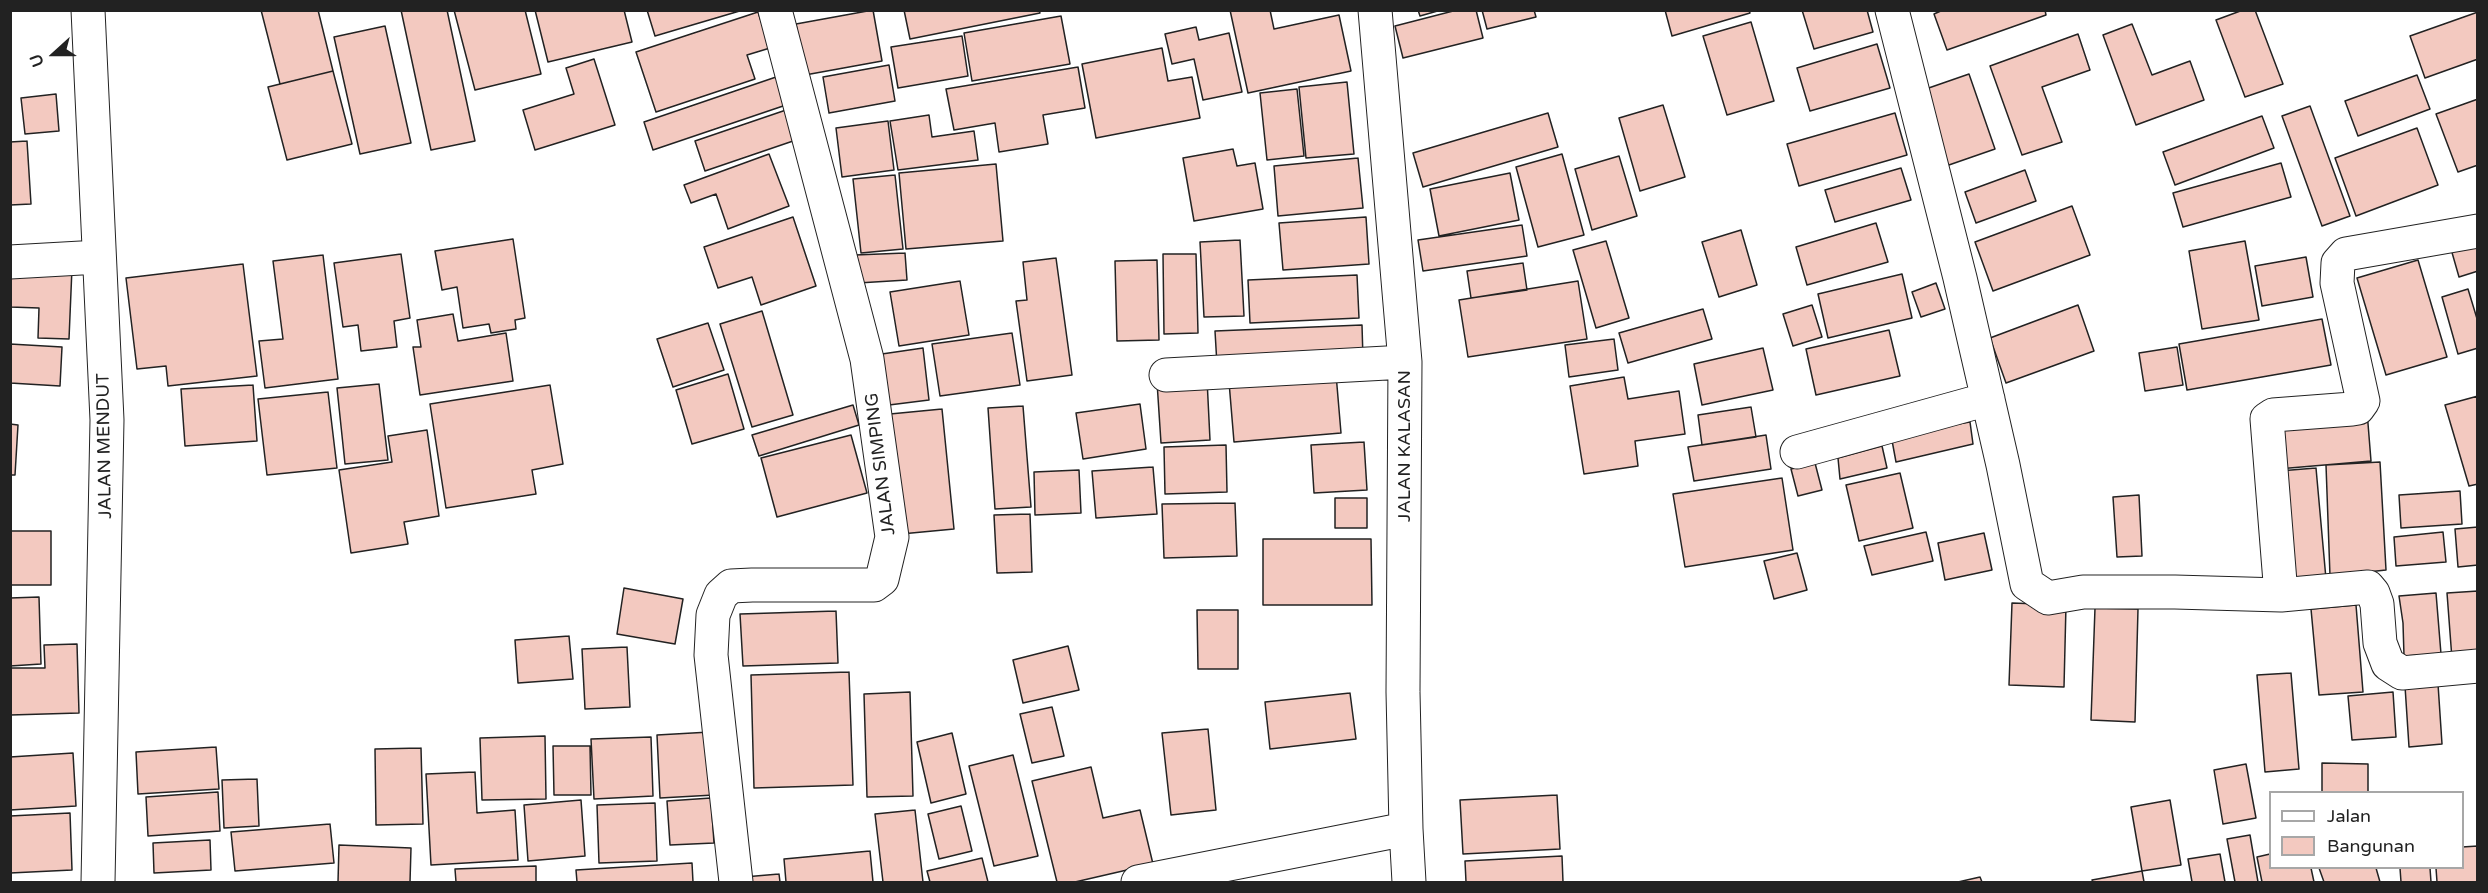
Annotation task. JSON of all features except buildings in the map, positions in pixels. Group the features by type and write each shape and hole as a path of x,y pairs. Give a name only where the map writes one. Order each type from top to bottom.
{"street":[{"name":"JALAN MENDUT","path":"88,10 106,420 98,882"},
{"name":"JALAN SIMPING","path":"736,882 711,655 713,615 721,594 731,586 873,585 882,579 892,537 867,359 775,10"},
{"name":"JALAN KALASAN","path":"1375,10 1405,362 1403,692 1409,882"},
{"path":"1892,10 1960,278 2027,584 2048,598 2083,592 2282,595 2368,587 2373,592 2377,604 2380,643 2388,664 2402,673 2478,666"},
{"path":"2282,595 2267,419 2273,415 2358,408 2363,401 2337,283 2338,263 2346,254 2478,231"},
{"path":"10,262 99,257"},
{"path":"1166,375 1405,362"},
{"path":"1797,452 1988,399"},
{"path":"1138,882 1406,829"}]}
